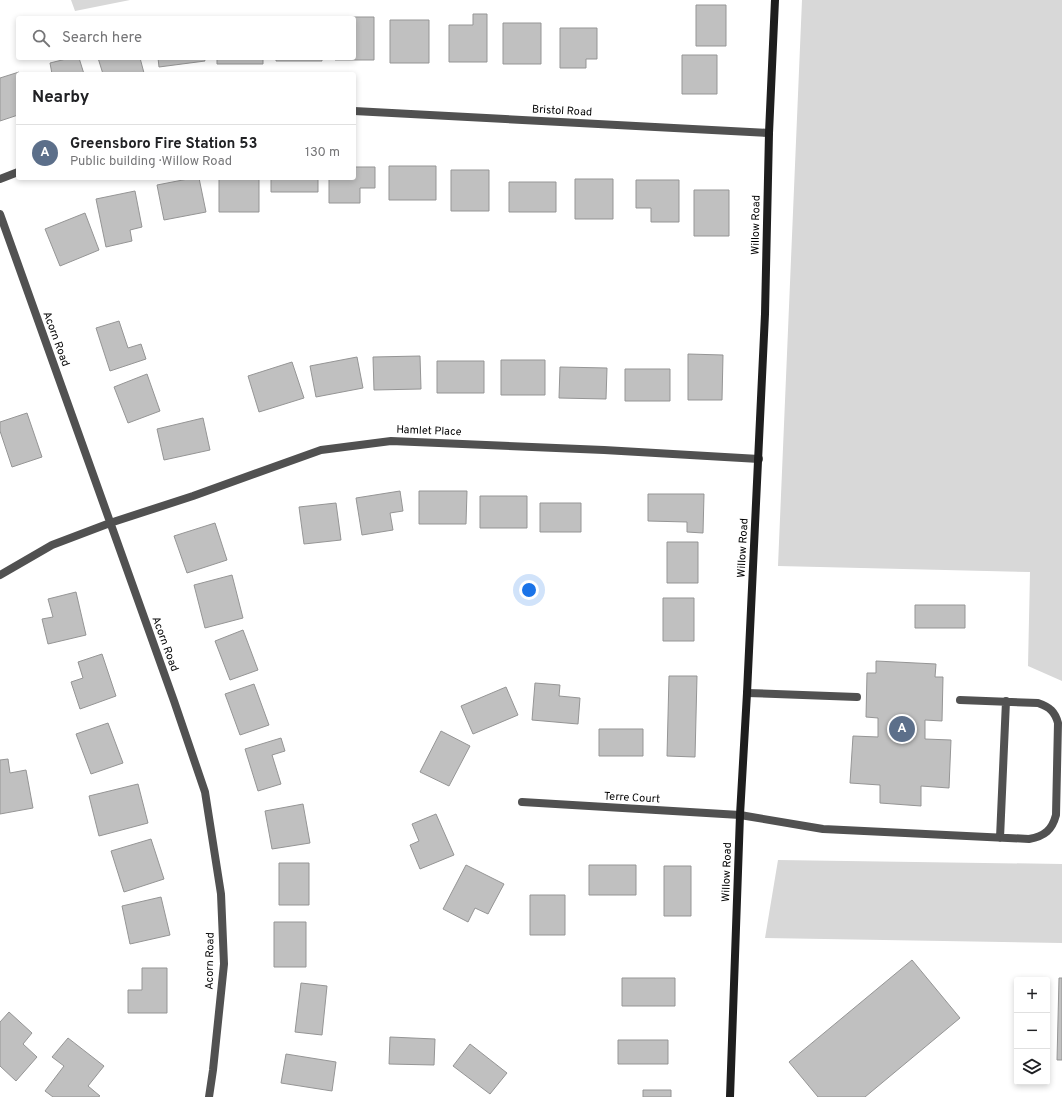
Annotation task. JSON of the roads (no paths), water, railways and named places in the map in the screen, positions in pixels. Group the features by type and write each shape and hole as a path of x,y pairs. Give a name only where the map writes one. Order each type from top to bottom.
{"street":[{"name":"Willow Road","path":"730,1097 740,815 759,459 765,314 769,133 775,0"},
{"name":"Bristol Road","path":"356,112 769,133"},
{"path":"0,179 16,173"},
{"name":"Acorn Road","path":"0,214 172,694 204,792 221,894 224,964 209,1097"},
{"name":"Hamlet Place","path":"0,575 52,545 110,523 193,496 321,450 391,441 596,449 759,459"},
{"path":"747,693 856,697"},
{"name":"Terre Court","path":"522,802 740,815 823,829 1029,839 1038,837 1047,832 1053,824 1056,815 1058,724 1053,711 1047,706 1038,703 960,700"},
{"path":"1000,838 1006,701"}],"place":[{"name":"Greensboro Fire Station 53","path":"902,729"}]}
